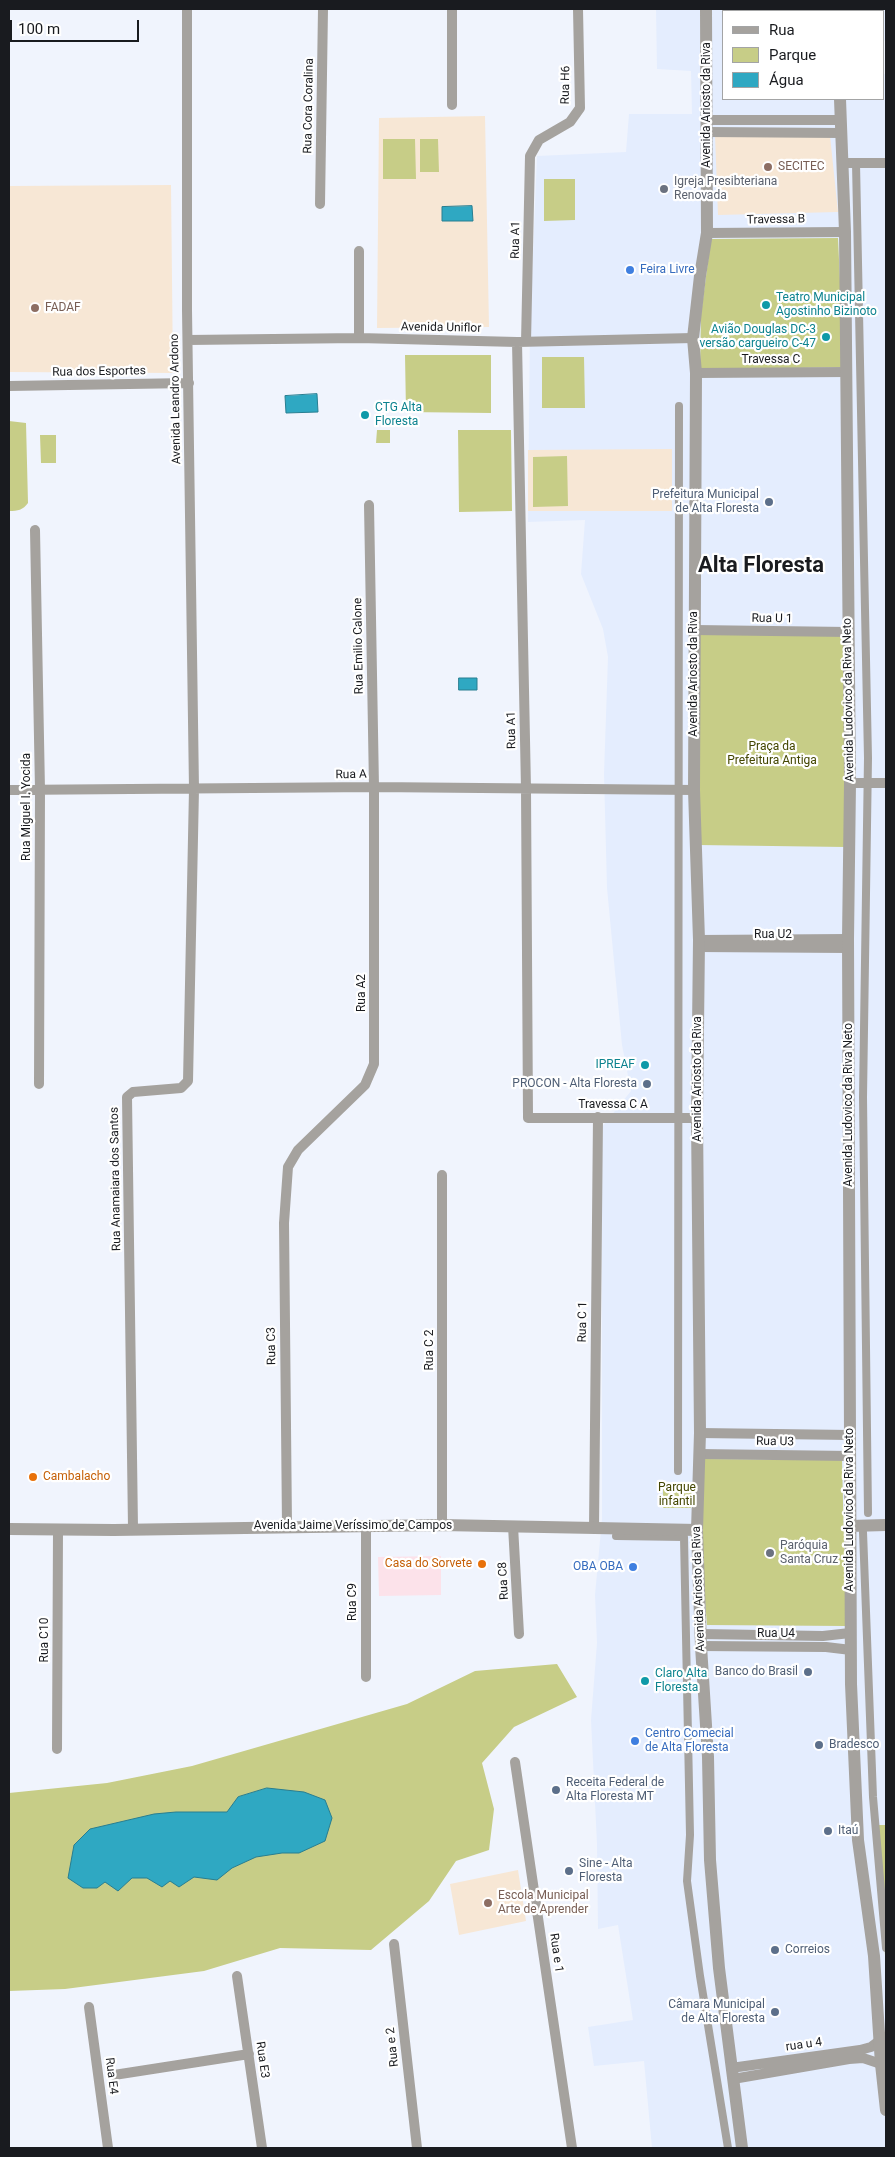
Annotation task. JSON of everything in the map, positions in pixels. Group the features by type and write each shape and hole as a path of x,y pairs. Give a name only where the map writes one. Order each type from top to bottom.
{"street":[{"name":"Avenida Leandro Ardono","path":"187,9 188,340 194,789"},
{"name":"Rua Cora Coralina","path":"320,204 323,9"},
{"path":"452,9 452,105"},
{"name":"Rua H6","path":"538,140 570,122 580,108 578,9"},
{"name":"Avenida Ariosto da Riva","path":"706,9 707,233 693,338 696,373 694,790 698,944 697,1118 700,1433 697,1530 708,1757 710,1860 719,1968 742,2148"},
{"name":"Avenida Ludovico da Riva Neto","path":"840,100 841,133 850,163 845,232 850,783 848,943 850,1650 858,1840 874,1956 879,2041 886,2110"},
{"path":"707,126 767,120 840,120"},
{"path":"766,132 767,120"},
{"path":"707,126 766,132 841,133"},
{"name":"Rua A1","path":"528,1118 521,342 530,156 538,140"},
{"path":"868,1513 863,1097 868,783 850,163 886,163"},
{"name":"Travessa B","path":"707,233 845,232"},
{"path":"359,251 359,338"},
{"name":"Avenida Uniflor","path":"188,340 359,338 521,342 693,338"},
{"name":"Travessa C","path":"696,373 847,372"},
{"name":"Rua dos Esportes","path":"9,386 189,383"},
{"path":"678,1471 679,406"},
{"name":"Rua Emilio Calone","path":"369,505 374,787"},
{"name":"Rua Miguel I. Yocida","path":"35,530 40,790 39,1084"},
{"name":"Rua U 1","path":"695,630 848,632"},
{"path":"850,783 886,783"},
{"name":"Rua A","path":"9,790 374,787 694,790"},
{"name":"Rua A2","path":"288,1167 298,1150 365,1085 374,1064 374,787"},
{"name":"Rua Anamaiara dos Santos","path":"134,1528 127,1097 133,1092 182,1088 188,1081 194,789"},
{"name":"Rua U2","path":"698,944 848,943"},
{"name":"Rua C 1","path":"594,1528 598,1117"},
{"name":"Travessa C A","path":"528,1118 697,1118"},
{"name":"Rua C3","path":"287,1526 284,1223 288,1167"},
{"name":"Rua C 2","path":"442,1175 442,1524"},
{"name":"Rua U3","path":"700,1433 850,1434"},
{"name":"Rua U3","path":"699,1454 850,1456"},
{"name":"Avenida Jaime Veríssimo de Campos","path":"9,1529 366,1527 442,1524 697,1530"},
{"name":"Rua C8","path":"514,1526 519,1634"},
{"path":"850,1526 886,1526"},
{"name":"Rua C9","path":"366,1527 366,1677"},
{"name":"Rua C10","path":"57,1749 58,1530"},
{"path":"863,1532 873,1797 886,1948"},
{"path":"616,1536 684,1537 690,1835 687,1881 700,1976 728,2148"},
{"name":"Rua U4","path":"701,1640 774,1634 823,1636 850,1633"},
{"path":"772,1646 774,1634"},
{"name":"Rua U4","path":"701,1640 850,1650"},
{"name":"Rua e 1","path":"515,1762 572,2148"},
{"name":"Rua e 2","path":"394,1944 417,2148"},
{"name":"Rua E3","path":"237,1976 262,2148"},
{"name":"Rua E4","path":"89,2007 108,2148"},
{"name":"rua u 4","path":"732,2074 860,2050 871,2047 879,2041"},
{"path":"114,2075 249,2054"},
{"name":"rua u 4","path":"732,2074 863,2058 881,2064"}],"shaded area":[{"path":"656,9 886,9 885,40 885,10 722,10 722,100 885,100 886,74 886,2148 652,2148 644,2061 594,2066 588,2027 633,2020 618,1925 598,1929 597,1844 591,1720 597,1643 595,1595 602,1519 602,1127 631,1091 622,1045 607,888 604,774 608,657 603,629 581,574 585,520 528,522 530,325 537,156 626,152 629,114 692,114 691,71 657,69"},
{"path":"485,116 489,327 377,328 379,118"},
{"path":"715,135 830,136 838,212 718,215"},
{"path":"171,185 173,373 9,372 9,186"},
{"path":"672,449 672,511 528,511 528,450"},
{"path":"441,1556 441,1595 379,1596 378,1557"},
{"name":"Escola Municipal Arte de Aprender","path":"518,1870 526,1921 459,1935 450,1884"}],"green space":[{"path":"383,139 415,139 416,179 383,179"},
{"path":"420,139 438,139 439,172 420,172"},
{"path":"544,179 575,179 575,220 544,221"},
{"path":"838,238 844,367 700,370 701,314 711,239"},
{"path":"405,355 491,355 491,413 406,412"},
{"path":"542,357 584,357 585,408 542,408"},
{"path":"9,421 26,423 28,503 22,509 12,511 9,511"},
{"path":"377,430 390,430 390,443 376,443"},
{"path":"458,430 511,430 512,511 459,512"},
{"path":"40,435 56,435 56,463 41,463"},
{"path":"567,456 568,506 533,507 533,457"},
{"name":"Praça da Prefeitura Antiga","path":"697,634 845,636 846,847 698,845"},
{"path":"703,1459 842,1460 846,1626 707,1625 699,1527"},
{"name":"Parque infantil","path":"663,1483 692,1483 691,1508 663,1508"},
{"path":"557,1664 577,1697 514,1727 482,1763 494,1809 489,1850 456,1861 429,1901 371,1950 280,1948 204,1971 65,1989 9,1991 9,1793 107,1783 192,1766 407,1704 475,1671"},
{"path":"874,1825 886,1825 886,1967"}],"water":[{"path":"472,206 473,221 442,221 442,207"},
{"path":"317,394 318,412 286,413 285,396"},
{"path":"459,678 477,678 477,690 459,690"},
{"path":"267,1788 304,1792 325,1800 332,1818 325,1841 299,1853 282,1853 256,1857 232,1868 217,1880 194,1877 179,1887 170,1881 162,1887 147,1878 132,1878 118,1891 105,1882 97,1888 83,1888 68,1878 74,1845 90,1829 154,1814 227,1812 238,1797"}],"place":[{"name":"SECITEC","path":"768,167"},
{"name":"Igreja Presibteriana Renovada","path":"664,189"},
{"name":"Feira Livre","path":"630,270"},
{"name":"Teatro Municipal Agostinho Bizinoto","path":"766,305"},
{"name":"FADAF","path":"35,308"},
{"name":"Avião Douglas DC-3 versão cargueiro C-47","path":"826,337"},
{"name":"CTG Alta Floresta","path":"365,415"},
{"name":"Prefeitura Municipal de Alta Floresta","path":"769,502"},
{"name":"IPREAF","path":"645,1065"},
{"name":"PROCON - Alta Floresta","path":"647,1084"},
{"name":"Cambalacho","path":"33,1477"},
{"name":"Paróquia Santa Cruz","path":"770,1553"},
{"name":"Casa do Sorvete","path":"482,1564"},
{"name":"OBA OBA","path":"633,1567"},
{"name":"Banco do Brasil","path":"808,1672"},
{"name":"Claro Alta Floresta","path":"645,1681"},
{"name":"Centro Comecial de Alta Floresta","path":"635,1741"},
{"name":"Bradesco","path":"819,1745"},
{"name":"Receita Federal de Alta Floresta MT","path":"556,1790"},
{"name":"Itaú","path":"828,1831"},
{"name":"Sine - Alta Floresta","path":"569,1871"},
{"name":"Escola Municipal Arte de Aprender","path":"488,1903"},
{"name":"Correios","path":"775,1950"},
{"name":"Câmara Municipal de Alta Floresta","path":"775,2012"}],"district":[{"name":"Alta Floresta","path":"761,566"}]}
